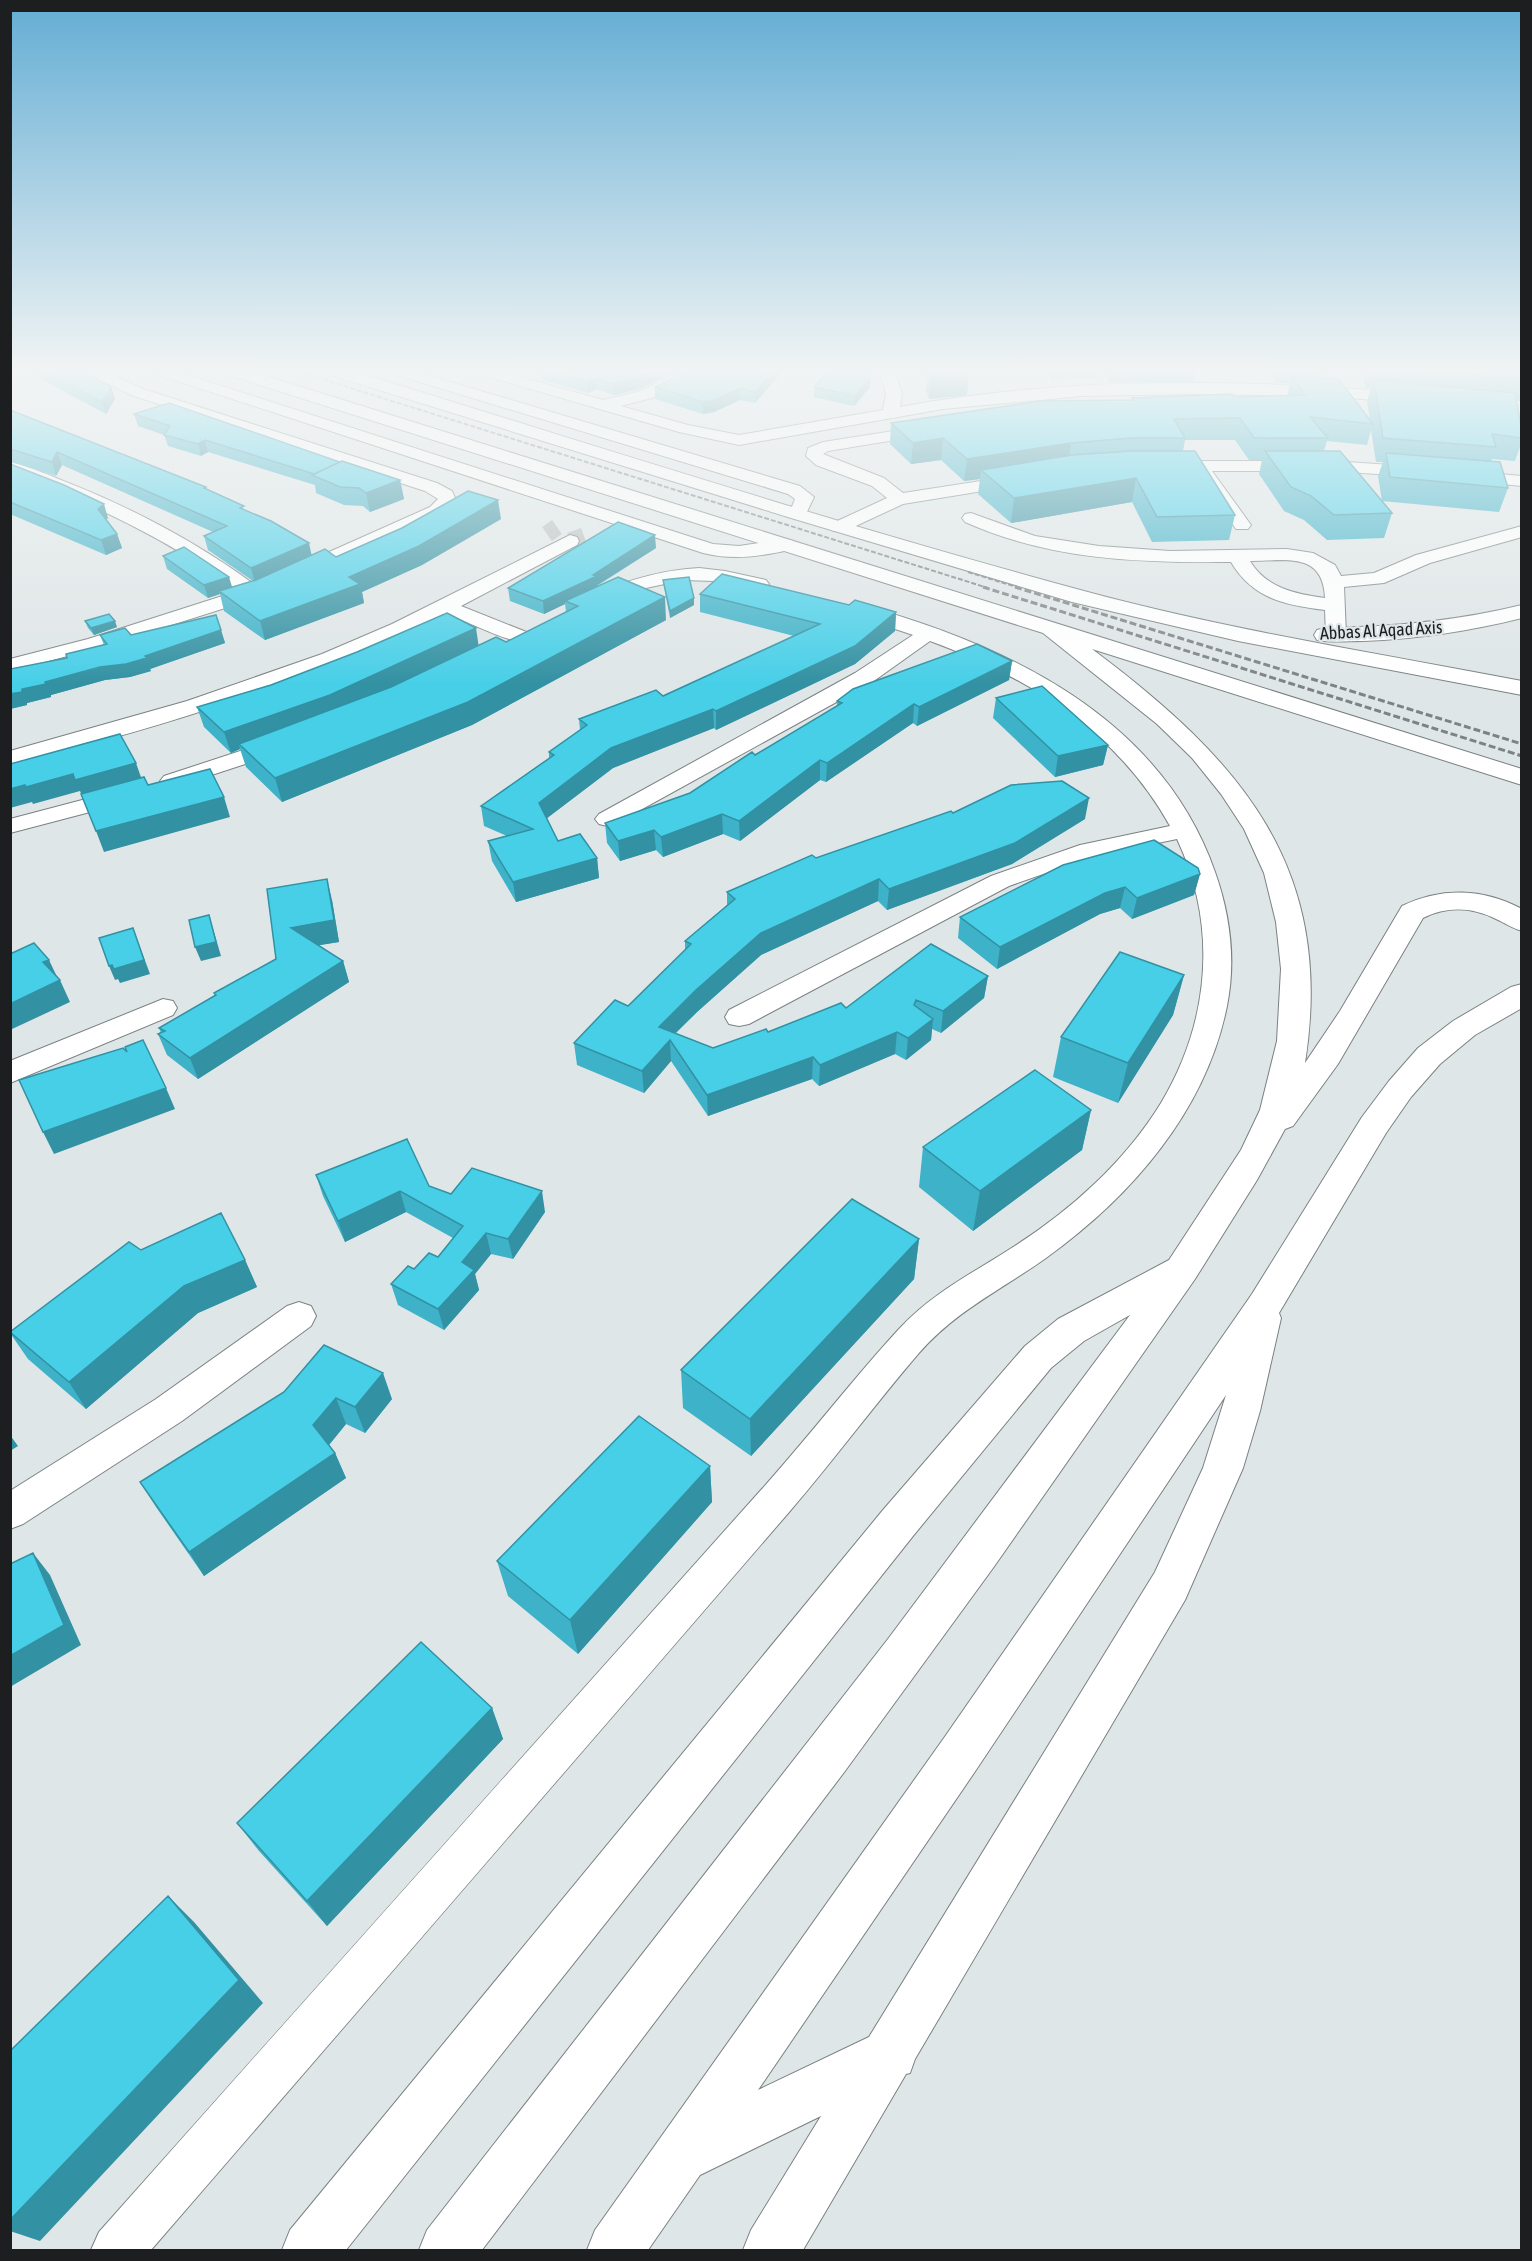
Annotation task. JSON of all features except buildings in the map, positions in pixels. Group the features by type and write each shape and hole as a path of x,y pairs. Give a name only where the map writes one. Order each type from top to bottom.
{"main road":[{"path":"564,475 1521,777"},
{"path":"669,475 1070,594 1238,634 1521,688"},
{"name":"Abbas Al Aqad Axis","path":"1238,634 1402,633 1442,628 1521,610"},
{"path":"1050,628 1125,685 1208,759 1242,801 1269,849 1279,874 1291,927 1295,1014 1286,1077 1263,1142"},
{"path":"447,2250 896,1665 1186,1267 1263,1142 1327,1056 1412,912 1424,904 1441,900 1460,900 1501,910 1521,922"},
{"path":"615,2250 960,1754 1265,1305 1368,1135 1400,1089 1430,1056 1464,1028 1521,994"},
{"path":"310,2250 890,1532 1038,1357 1071,1330 1186,1267"},
{"path":"771,2250 891,2054 1170,1586 1223,1468 1256,1357 1265,1305"},
{"path":"681,2155 891,2054"}],"street":[{"path":"30,475 56,484 164,535 219,566 253,593"},
{"path":"10,665 95,643 253,593 436,511 447,500 446,495 431,487 392,475"},
{"path":"485,475 723,552 752,552 786,545"},
{"path":"743,475 794,490 805,497 798,514"},
{"path":"858,475 878,482 899,500"},
{"path":"1206,475 1242,525"},
{"path":"1445,475 1521,481"},
{"path":"839,526 899,500 1039,477"},
{"path":"561,499 566,508 564,518"},
{"path":"971,518 1017,537 1073,549 1148,556 1238,556 1283,550 1313,559 1328,569 1334,582 1336,635"},
{"path":"594,533 625,527 648,527"},
{"path":"1334,582 1377,579 1423,559 1521,531"},
{"path":"10,758 182,701 423,599 528,545 570,541"},
{"path":"10,739 182,701 296,671 374,640 469,594 548,543"},
{"path":"1238,556 1248,574 1263,586 1301,600 1335,605"},
{"path":"486,656 544,625 636,584 712,574 784,590"},
{"path":"469,594 485,606 544,625"},
{"path":"117,2250 810,1461 924,1326 960,1295 1041,1245 1108,1190 1159,1130 1187,1082 1204,1043 1214,1005 1218,967 1217,930 1211,895 1200,862 1185,830 1167,796 1143,765 1084,711 1011,667 929,633 826,601"},
{"path":"441,608 544,625"},
{"path":"607,819 863,678 929,633"},
{"path":"10,826 138,791 303,737"},
{"path":"739,1017 1000,881 1089,850 1185,830"},
{"path":"10,1072 163,1008"},
{"path":"10,1512 169,1410 299,1316"}],"tunnel":[{"path":"547,534 557,527"},
{"path":"570,541 584,536"}],"railway":[{"path":"626,475 988,588"},
{"path":"968,572 1020,588"},
{"path":"983,587 1522,756"},
{"path":"1015,587 1522,744"}]}
